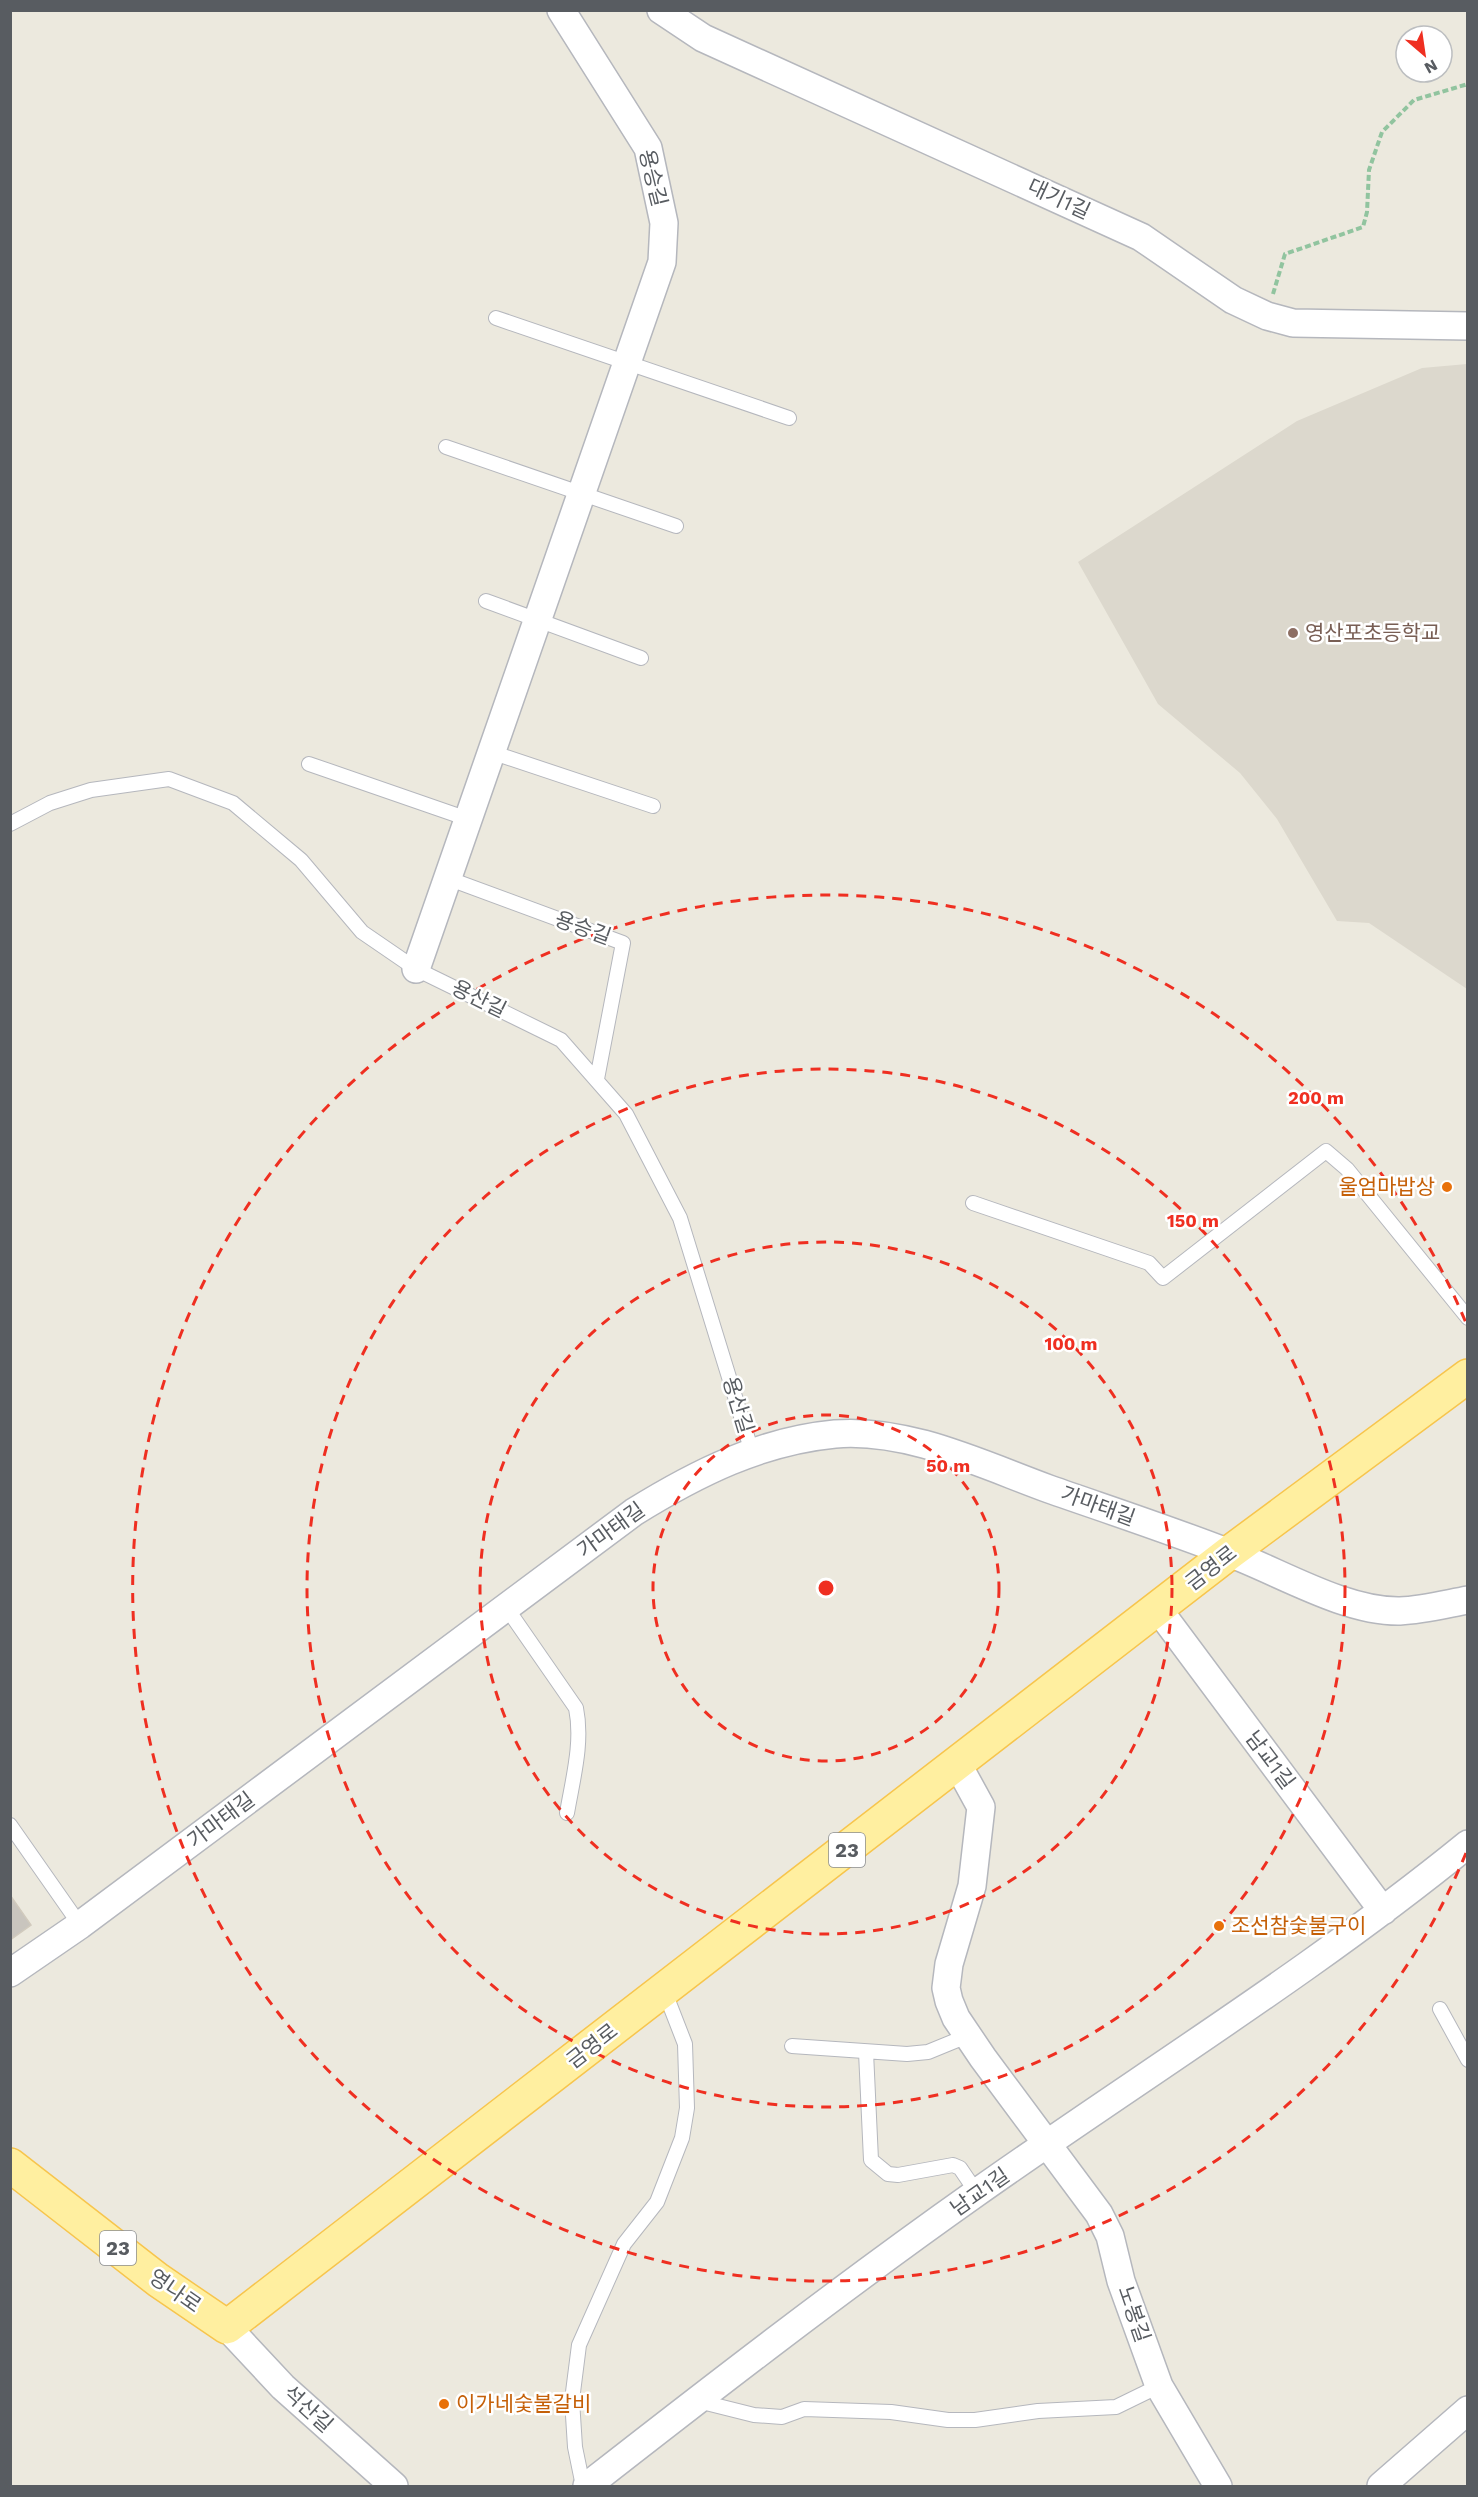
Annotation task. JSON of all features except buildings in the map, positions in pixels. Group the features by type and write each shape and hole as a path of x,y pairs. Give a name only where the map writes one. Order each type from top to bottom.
{"main road":[{"name":"금영로","path":"227,2327 958,1765 1229,1553 1467,1376"},
{"name":"영나로","path":"10,2165 158,2280 227,2327"}],"street":[{"name":"용승길","path":"416,969 662,262 664,223 648,148 561,10"},
{"name":"대기1길","path":"661,10 702,38 1141,237 1233,300 1267,316 1293,323 1467,326"},
{"name":"가마태길","path":"10,1973 80,1925 634,1512 681,1483 752,1452 785,1443 836,1434 892,1438 936,1448 1229,1553"},
{"path":"1229,1553 1350,1602 1375,1608 1400,1611 1467,1600"},
{"name":"남교1길","path":"1158,1609 1383,1911"},
{"path":"958,1765 981,1807 972,1887 949,1964 946,1988 949,2001 967,2036 1049,2144"},
{"name":"남교1길","path":"585,2487 783,2333 977,2193 1383,1911 1467,1844"},
{"name":"노봉길","path":"1049,2144 1084,2192 1110,2236 1121,2281 1159,2386 1218,2487"},
{"name":"석산길","path":"227,2327 283,2387 394,2487"},
{"path":"1381,2487 1467,2410"}],"lane":[{"path":"496,318 789,418"},
{"path":"446,447 676,526"},
{"path":"486,602 641,658"},
{"path":"491,752 653,806"},
{"path":"309,764 468,819"},
{"name":"용산길","path":"10,824 50,803 91,790 169,779 233,802 302,860 362,932 416,969 553,1034 578,1056 626,1114 680,1218 752,1452"},
{"name":"용승길","path":"447,878 622,943 597,1079"},
{"path":"973,1203 1149,1263 1163,1278 1326,1151 1347,1169 1467,1318"},
{"path":"506,1608 576,1708 580,1725 567,1813"},
{"path":"10,1825 80,1925"},
{"name":"남교1길","path":"585,2487 575,2447 572,2400 579,2345 624,2244 657,2202 682,2138 687,2108 686,2044 664,1990"},
{"path":"1440,2009 1467,2060"},
{"path":"792,2046 866,2052 928,2052 967,2036"},
{"path":"866,2052 871,2160 888,2174 898,2175 953,2165 960,2168 977,2193"},
{"path":"696,2400 754,2415 783,2417 804,2409 891,2412 948,2420 975,2420 1038,2411 1116,2407 1159,2386"}],"path":[{"path":"1267,316 1285,254 1363,227 1367,212 1369,171 1382,132 1414,100 1467,84"}],"shaded area":[{"name":"영산포초등학교","path":"1468,364 1467,989 1369,923 1337,921 1277,819 1240,773 1158,704 1078,562 1297,421 1422,368"}],"place":[{"name":"영산포초등학교","path":"1293,633"},
{"name":"울엄마밥상","path":"1447,1187"},
{"name":"조선참숯불구이","path":"1219,1926"},
{"name":"이가네숯불갈비","path":"444,2404"}]}
